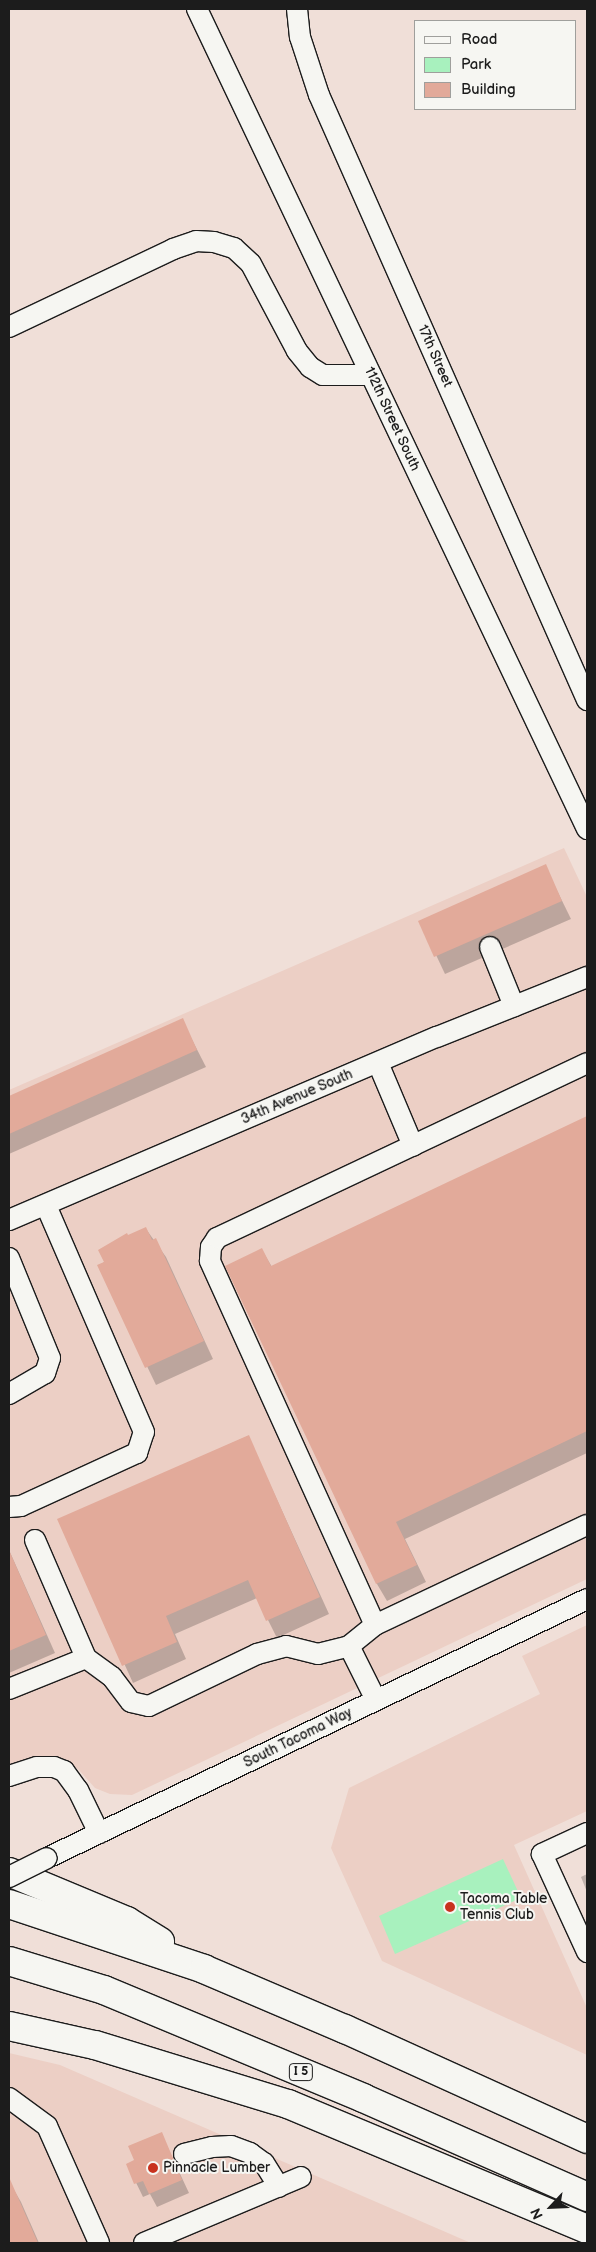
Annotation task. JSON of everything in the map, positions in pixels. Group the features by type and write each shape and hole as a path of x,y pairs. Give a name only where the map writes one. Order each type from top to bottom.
{"highway":[{"path":"9,1872 127,1921 204,1969"},
{"path":"9,1904 204,1969 345,2029 587,2139"},
{"name":"I 5","path":"9,1961 104,1990 363,2098 587,2197"},
{"path":"9,2026 94,2045 288,2104 587,2228"}],"street":[{"name":"112th Street South","path":"197,9 587,829"},
{"name":"17th Street","path":"297,9 300,37 319,95 586,692"},
{"path":"9,327 174,248 196,241 214,242 234,248 251,264 297,351 310,366 323,375 371,375"},
{"path":"490,946 514,1006"},
{"name":"34th Avenue South","path":"9,1220 587,976"},
{"path":"378,1063 414,1146"},
{"path":"375,1624 210,1261 211,1247 217,1238 587,1063"},
{"path":"9,1507 21,1506 137,1453 144,1432 46,1205"},
{"path":"9,1258 50,1358 46,1373 9,1394"},
{"path":"35,1540 86,1658 112,1677 131,1702 148,1706 257,1654 286,1646 318,1654 349,1646 375,1624 587,1525"},
{"name":"South Tacoma Way","path":"9,1876 587,1599"},
{"path":"349,1646 376,1700"},
{"path":"9,1689 86,1658"},
{"path":"9,1776 37,1766 54,1767 64,1771 78,1790 99,1833"},
{"path":"587,1833 542,1854 587,1952"},
{"path":"9,2098 47,2126 99,2243"},
{"path":"184,2154 212,2147 230,2146 244,2151 264,2163 279,2187"},
{"path":"144,2243 301,2178"}],"shaded area":[{"path":"564,848 587,897 587,1579 132,1795 110,1794 95,1788 78,1769 64,1761 9,1771 9,1090"},
{"path":"587,1625 587,1811 514,1845 587,2008 587,2055 382,1961 331,1848 349,1788 540,1694 522,1656"},
{"path":"9,2053 60,2065 471,2243 9,2243"}],"green space":[{"name":"Tacoma Table Tennis Club","path":"503,1859 521,1898 395,1954 379,1916"}],"building":[{"path":"546,864 562,901 434,957 418,921"},
{"path":"183,1018 197,1050 9,1134 9,1096"},
{"path":"587,1116 587,1431 396,1522 417,1565 376,1584 225,1266 262,1248 271,1266"},
{"path":"146,1227 152,1240 156,1238 204,1341 145,1368 97,1265 104,1262 98,1250 127,1233 128,1235"},
{"path":"249,1435 320,1597 266,1621 248,1580 166,1616 177,1642 122,1666 57,1519"},
{"path":"9,1550 46,1635 9,1651"},
{"path":"162,2132 182,2180 149,2194 143,2181 134,2184 126,2164 134,2160 128,2146"},
{"path":"9,2177 38,2243 9,2243"}],"place":[{"name":"Tacoma Table Tennis Club","path":"450,1907"},
{"name":"Pinnacle Lumber","path":"153,2168"}]}
